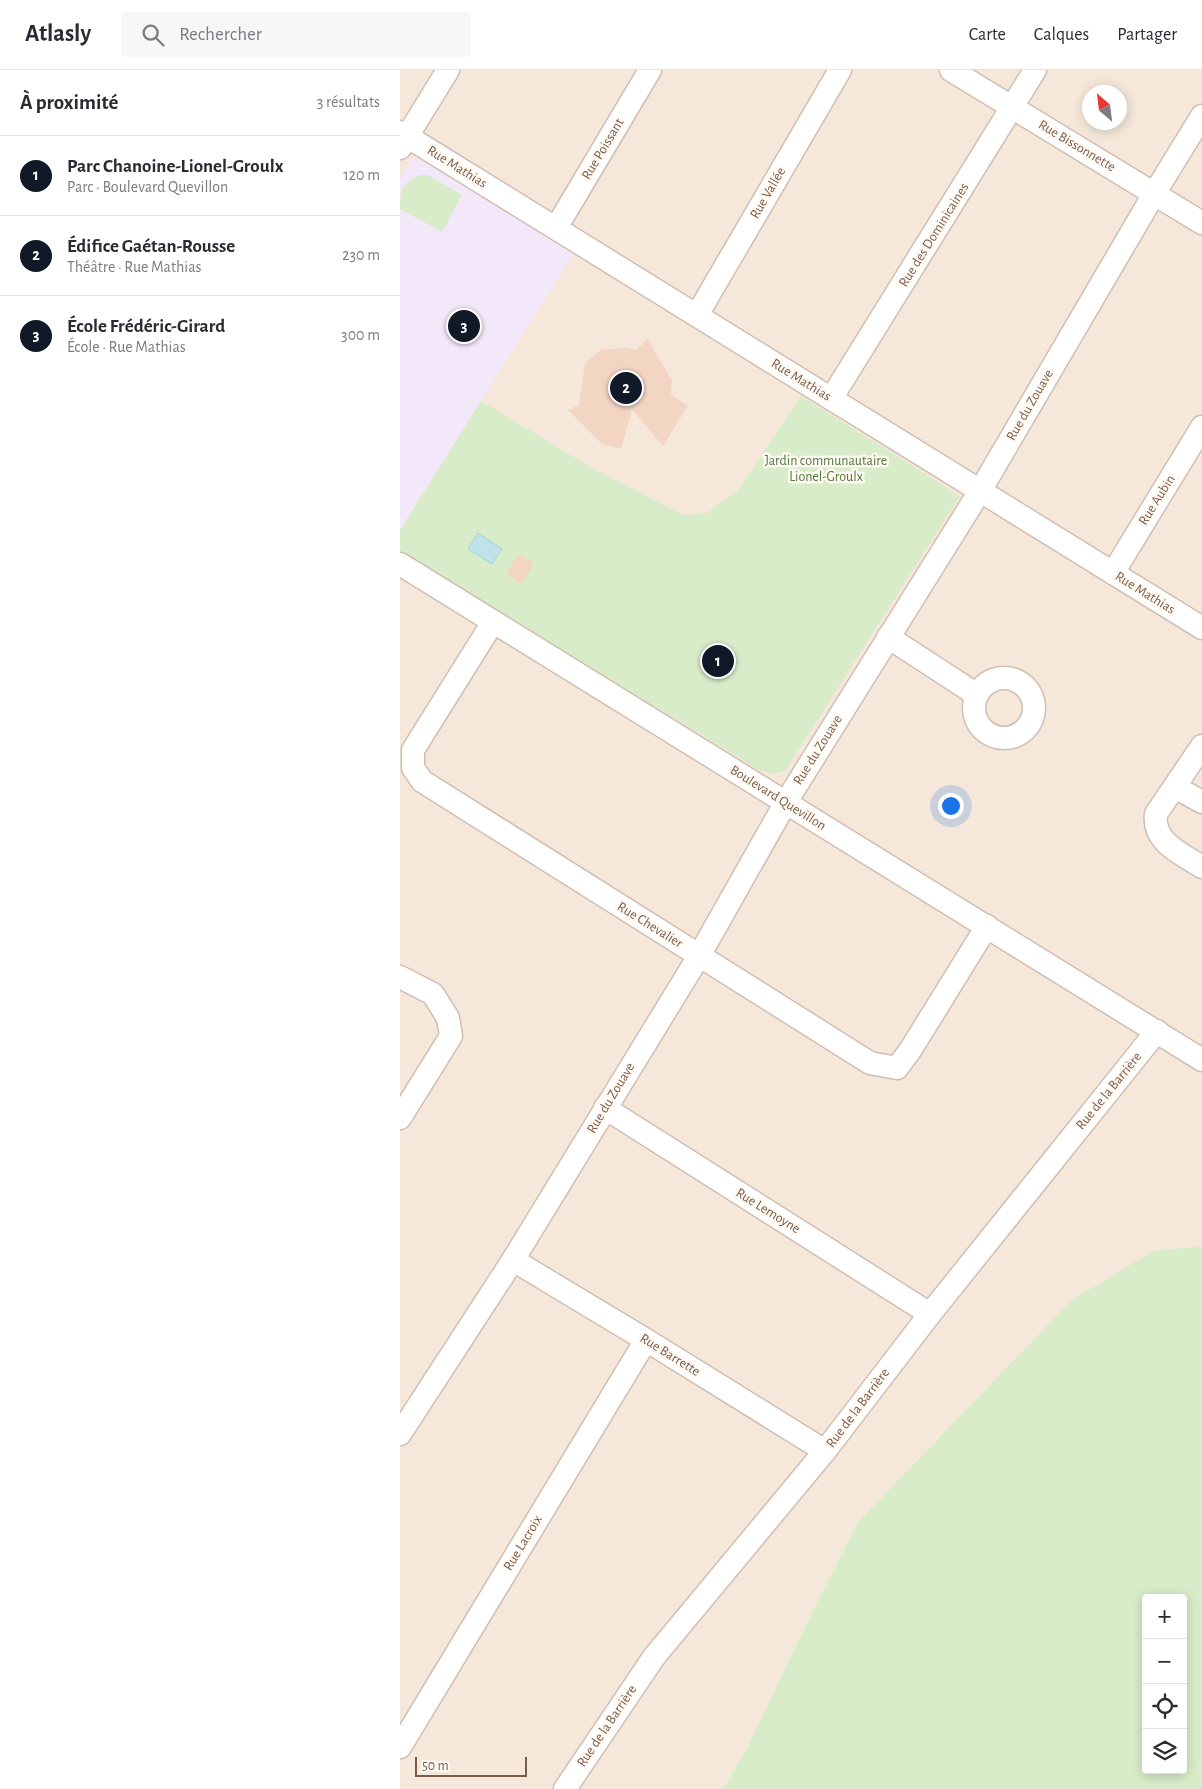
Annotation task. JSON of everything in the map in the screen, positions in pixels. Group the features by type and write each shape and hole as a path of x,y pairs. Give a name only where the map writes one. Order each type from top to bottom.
{"street":[{"path":"402,139 448,70"},
{"name":"Rue Poissant","path":"556,228 650,70"},
{"name":"Rue Vallée","path":"696,315 840,70"},
{"name":"Rue Bissonnette","path":"951,70 1202,223"},
{"name":"Rue des Dominicaines","path":"831,399 1035,70"},
{"name":"Rue du Zouave","path":"400,1434 513,1260 699,956 786,802 980,491 1154,194 1202,116"},
{"name":"Rue Mathias","path":"402,139 556,228 1202,628"},
{"name":"Rue Aubin","path":"1113,573 1202,427"},
{"name":"Boulevard Quevillon","path":"400,564 1202,1060"},
{"name":"Rue Chevalier","path":"493,622 413,750 413,768 422,781 870,1062 897,1068 911,1049 987,926"},
{"path":"888,638 977,695"},
{"path":"1202,746 1156,814 1155,822 1157,832 1165,843 1202,867"},
{"path":"1175,787 1202,802"},
{"path":"400,977 433,994 448,1018 450,1036 400,1118"},
{"name":"Rue de la Barrière","path":"565,1789 654,1657 825,1451 930,1314 1157,1032"},
{"name":"Rue Lemoyne","path":"606,1108 930,1314"},
{"name":"Rue Barrette","path":"513,1260 825,1451"},
{"name":"Rue Lacroix","path":"400,1747 646,1340"}],"shaded area":[{"path":"400,70 1202,70 1202,1246 1153,1251 858,1522 815,1606 748,1746 723,1789 400,1789"},
{"path":"414,156 575,251 400,530 400,179"}],"green space":[{"path":"420,175 428,175 462,195 442,232 400,209 401,192 405,184"},
{"name":"Jardin communautaire Lionel-Groulx","path":"801,396 960,496 785,771 774,774 761,771 400,552 400,530 481,401 597,471 684,515 707,513 738,490"},
{"path":"1202,1246 1202,1789 723,1789 748,1746 815,1606 858,1522 1072,1300 1153,1251"}],"water":[{"path":"478,533 502,549 492,564 468,549"}],"building":[{"path":"647,339 672,380 671,395 688,406 663,446 632,409 621,449 602,444 568,410 579,405 585,363 601,350 625,348 637,350"},
{"path":"518,554 534,563 522,584 506,574"}],"place":[{"name":"École Frédéric-Girard","path":"464,326"},
{"name":"Édifice Gaétan-Rousse","path":"626,388"},
{"name":"Parc Chanoine-Lionel-Groulx","path":"718,661"}]}
